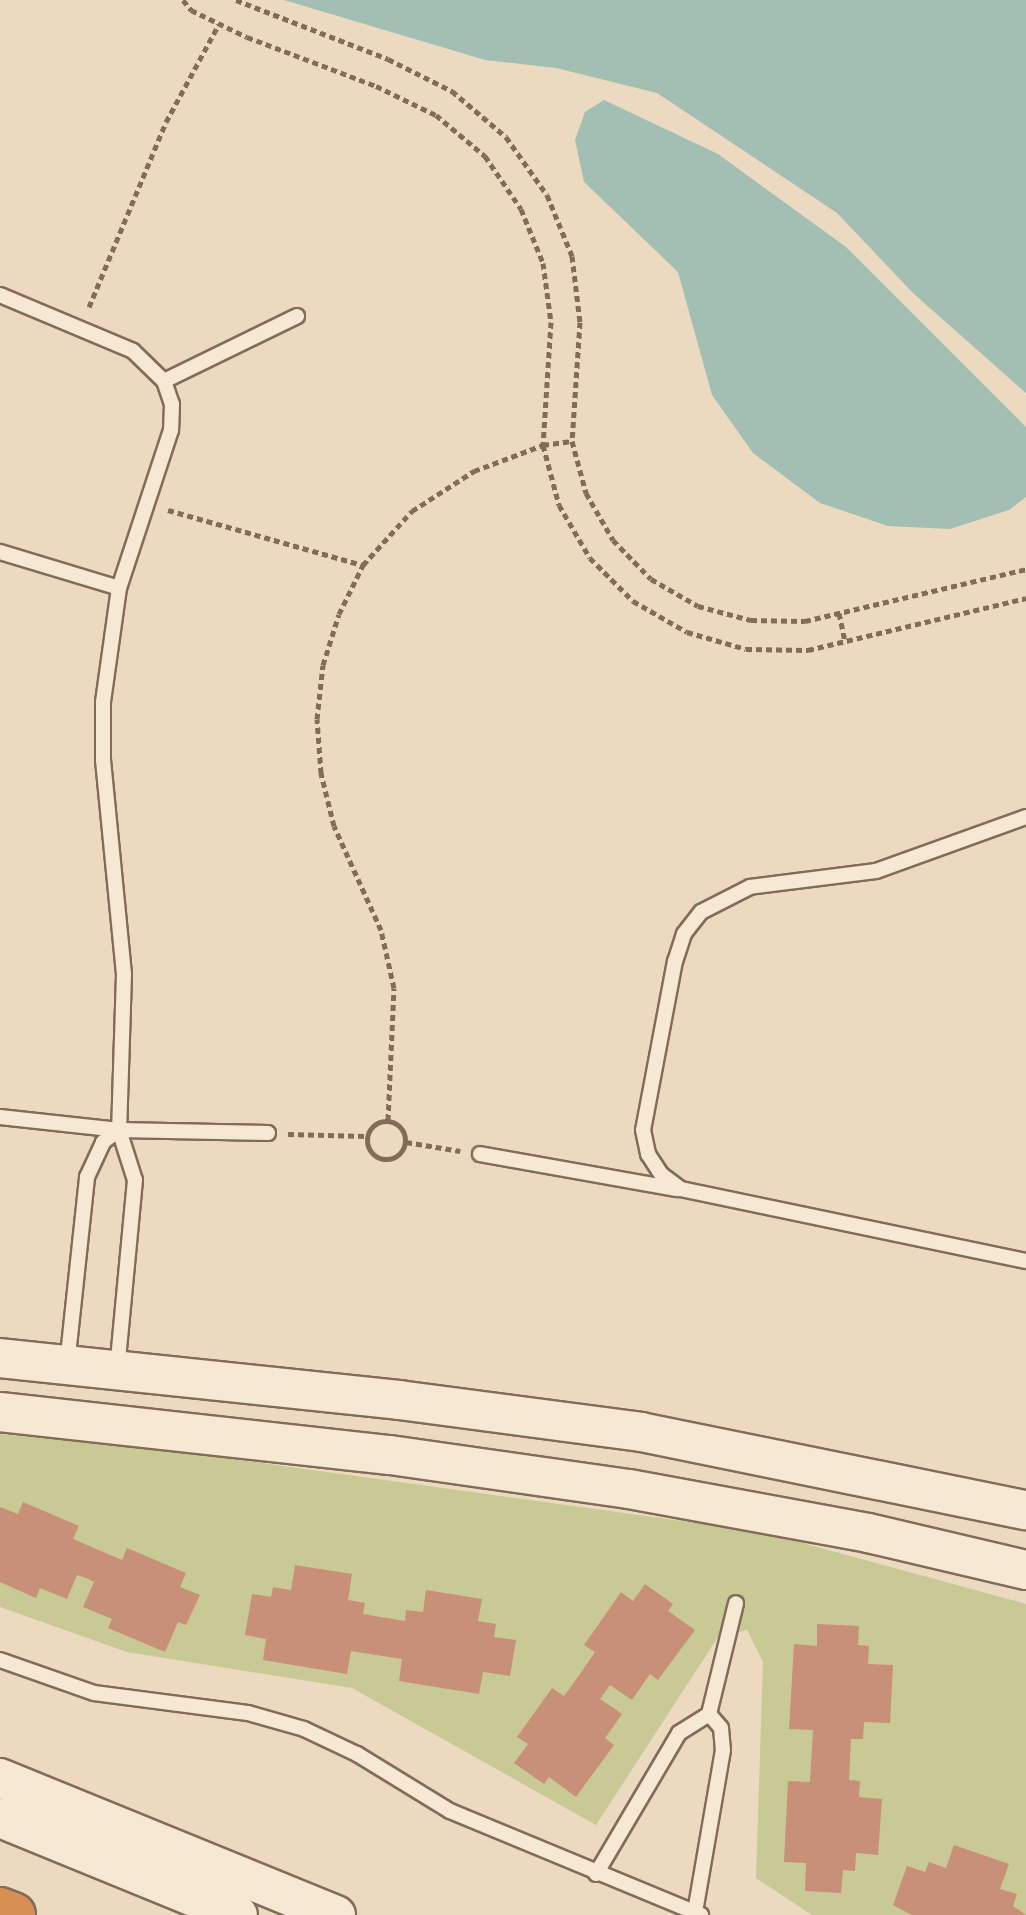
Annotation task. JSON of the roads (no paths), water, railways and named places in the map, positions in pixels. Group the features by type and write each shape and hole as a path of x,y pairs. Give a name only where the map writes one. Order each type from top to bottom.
{"highway":[{"path":"0,1910 13,1915"}],"street":[{"path":"0,1358 625,1430 1026,1510"},
{"path":"63,1419 67,1367"},
{"path":"112,1425 117,1371"},
{"path":"0,1412 614,1486 868,1533 1026,1570"},
{"path":"0,1778 336,1915"},
{"path":"0,1818 238,1915"}],"lane":[{"path":"0,295 133,351 164,381 172,404 171,430 119,588 103,731 124,974 119,1130 135,1180 117,1371"},
{"path":"164,381 297,316"},
{"path":"0,552 119,588"},
{"path":"681,1189 654,1164 643,1130 675,961 684,934 701,912 723,896 750,887 876,871 1026,817"},
{"path":"0,1117 119,1130 268,1133"},
{"path":"67,1367 87,1177 103,1142 119,1130"},
{"path":"480,1154 681,1189 1026,1261"},
{"path":"596,1874 679,1733 709,1714 736,1603"},
{"path":"0,1660 94,1693 248,1713 304,1729 357,1754 450,1811 698,1914 723,1750 721,1728 709,1714"}]}
